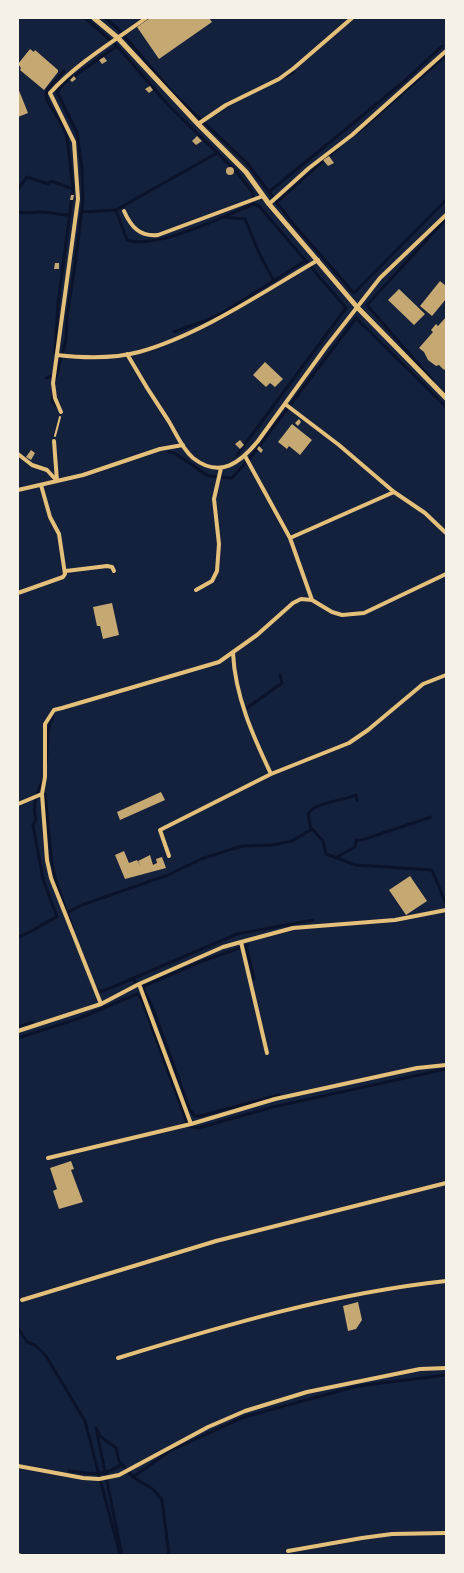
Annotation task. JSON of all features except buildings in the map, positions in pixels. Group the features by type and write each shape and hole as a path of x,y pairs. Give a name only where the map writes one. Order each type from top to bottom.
{"street":[{"path":"94,18 118,38 198,124 246,172 269,204 357,307 446,398"},
{"path":"61,412 55,398 53,383 78,199 74,142 50,93 58,84 146,18"},
{"path":"198,124 226,105 279,79 352,18"},
{"path":"269,204 309,168 352,135 446,51"},
{"path":"124,211 129,224 142,234 158,235 264,196"},
{"path":"127,354 141,380 193,458 213,468 231,466 245,456 380,278 446,215"},
{"path":"57,355 79,358 127,354 165,343 211,321 318,260"},
{"path":"285,404 339,445 394,492 425,513 446,533"},
{"path":"54,441 57,481"},
{"path":"18,490 83,475 160,449 183,445"},
{"path":"18,454 32,465 47,470 57,481"},
{"path":"245,456 290,538 312,600"},
{"path":"196,590 212,581 217,571 219,544 214,499 221,468"},
{"path":"18,593 63,577 66,571 59,534 50,517 41,485"},
{"path":"290,538 394,492"},
{"path":"66,571 108,566 112,567 114,571"},
{"path":"101,1004 51,878 47,860 42,794 45,777 45,724 54,710 189,672 219,662 257,635 293,603 301,599 312,600 332,612 342,615 364,613 446,574"},
{"path":"233,653 237,680 247,718 253,736 271,774"},
{"path":"169,856 160,830 271,774 349,743 368,730 423,684 446,675"},
{"path":"18,804 42,794"},
{"path":"18,1031 101,1004 139,984 223,947 293,928 395,920 444,910"},
{"path":"241,942 267,1053"},
{"path":"139,984 191,1124"},
{"path":"48,1158 191,1124 274,1099 417,1068 446,1065"},
{"path":"22,1300 216,1241 446,1182"},
{"path":"118,1358 201,1333 316,1303 417,1284 446,1281"},
{"path":"18,1466 83,1478 99,1479 119,1475 208,1427 245,1411 307,1392 420,1369 446,1368"},
{"path":"288,1551 392,1534 446,1533"}],"path":[{"path":"54,441 61,412"}],"waterway":[{"path":"85,18 117,46 169,106 236,171 253,193 253,201"},
{"path":"105,18 118,29 174,94 247,163 294,225 354,293 446,200"},
{"path":"55,379 66,340 67,316 83,201 82,168 77,133 57,92 64,83 117,46"},
{"path":"269,192 401,84 442,46"},
{"path":"358,132 446,55"},
{"path":"55,352 58,304 73,189 67,137 62,125 47,100 46,94 47,90 64,71"},
{"path":"286,76 294,72"},
{"path":"277,202 338,148"},
{"path":"116,210 217,153"},
{"path":"18,189 27,177 48,184 51,181 73,189"},
{"path":"82,212 116,210 127,240 140,242 172,236 209,223 254,204 259,206 346,308 237,455"},
{"path":"18,212 45,212 70,215"},
{"path":"224,217 245,219 260,255 274,281"},
{"path":"433,381 367,305 446,219"},
{"path":"174,332 224,312 305,261"},
{"path":"169,452 176,454 208,476 232,478 250,458 356,318 446,407"},
{"path":"46,378 55,375"},
{"path":"53,394 52,401 60,410"},
{"path":"247,708 282,683 280,675"},
{"path":"46,763 48,733 53,715"},
{"path":"18,937 57,917 43,879 33,825 36,819 36,799 39,788 44,779"},
{"path":"45,794 52,864 57,885 73,929"},
{"path":"311,829 308,814 312,810 323,804 356,795 357,800"},
{"path":"335,858 355,847 356,840 362,840 431,817"},
{"path":"68,912 82,905 168,875 201,859 242,846 272,845 292,841 312,829 323,841 326,854 356,865 432,870 446,904"},
{"path":"96,988 99,992 108,989 237,934 313,920"},
{"path":"246,945 254,979"},
{"path":"142,987 200,962 248,945"},
{"path":"132,979 142,987 152,1006 190,1110 195,1116 200,1116 279,1095"},
{"path":"18,1038 80,1018 137,994 141,998 186,1120 191,1127 198,1128 273,1107 446,1069"},
{"path":"18,1027 33,1022"},
{"path":"18,1328 27,1342 35,1345 46,1356 85,1421 120,1555"},
{"path":"133,1477 170,1451 244,1417 358,1386 446,1375"},
{"path":"122,1555 96,1428 100,1436 116,1448 119,1461 133,1477 154,1490 162,1500 169,1555"},
{"path":"69,1471 97,1474 109,1471 122,1464"}]}
